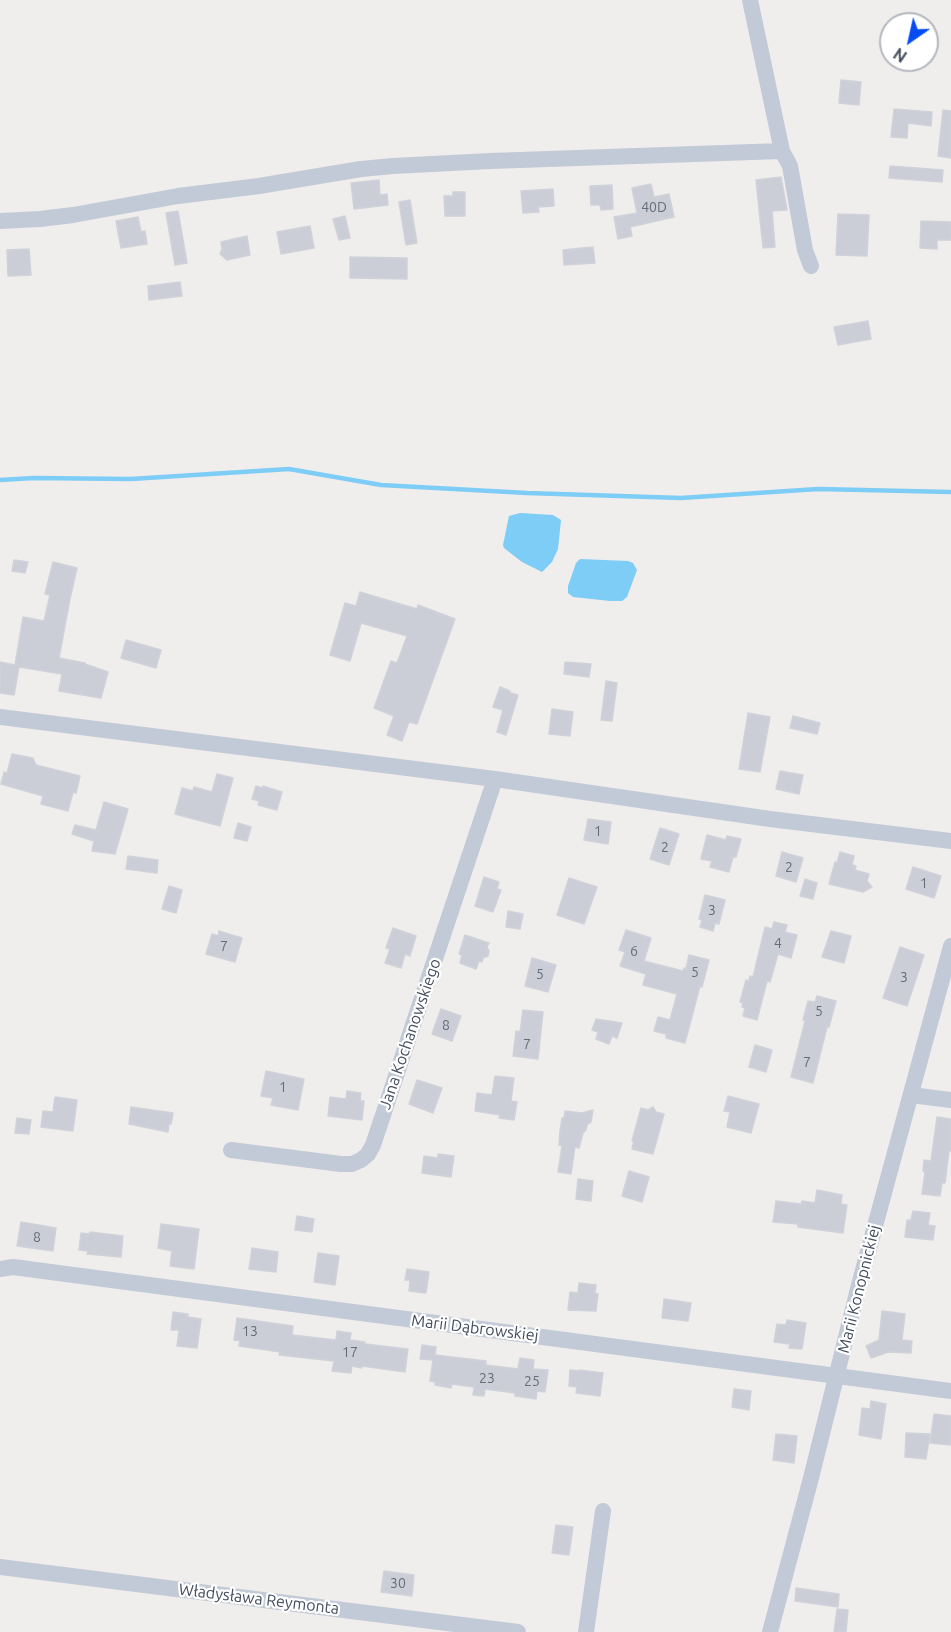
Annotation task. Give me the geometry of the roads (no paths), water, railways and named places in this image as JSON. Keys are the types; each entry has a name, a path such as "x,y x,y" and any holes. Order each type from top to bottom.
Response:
{"street":[{"path":"750,0 783,151 790,166 805,250 811,266"},
{"path":"0,221 73,215 178,196 393,166 523,159 783,151"},
{"path":"0,717 495,779 770,819 951,841"},
{"name":"Jana Kochanowskiego","path":"231,1150 340,1164 352,1164 368,1154 373,1145 495,779"},
{"name":"Marii Konopnickiej","path":"770,1632 859,1285 951,946"},
{"path":"911,1095 951,1100"},
{"name":"Marii Dąbrowskiej","path":"0,1269 25,1269 951,1391"},
{"path":"586,1632 603,1511"},
{"name":"Władysława Reymonta","path":"0,1567 518,1632"}],"water":[{"path":"520,513 553,515 561,520 558,549 552,562 542,572 522,562 504,548 509,516"},
{"path":"580,559 633,563 637,570 627,597 622,601 610,601 573,597 568,593 568,586 576,563"}],"waterway":[{"path":"0,480 131,479 289,469 381,485 527,493 681,498 818,489 951,492"}]}
